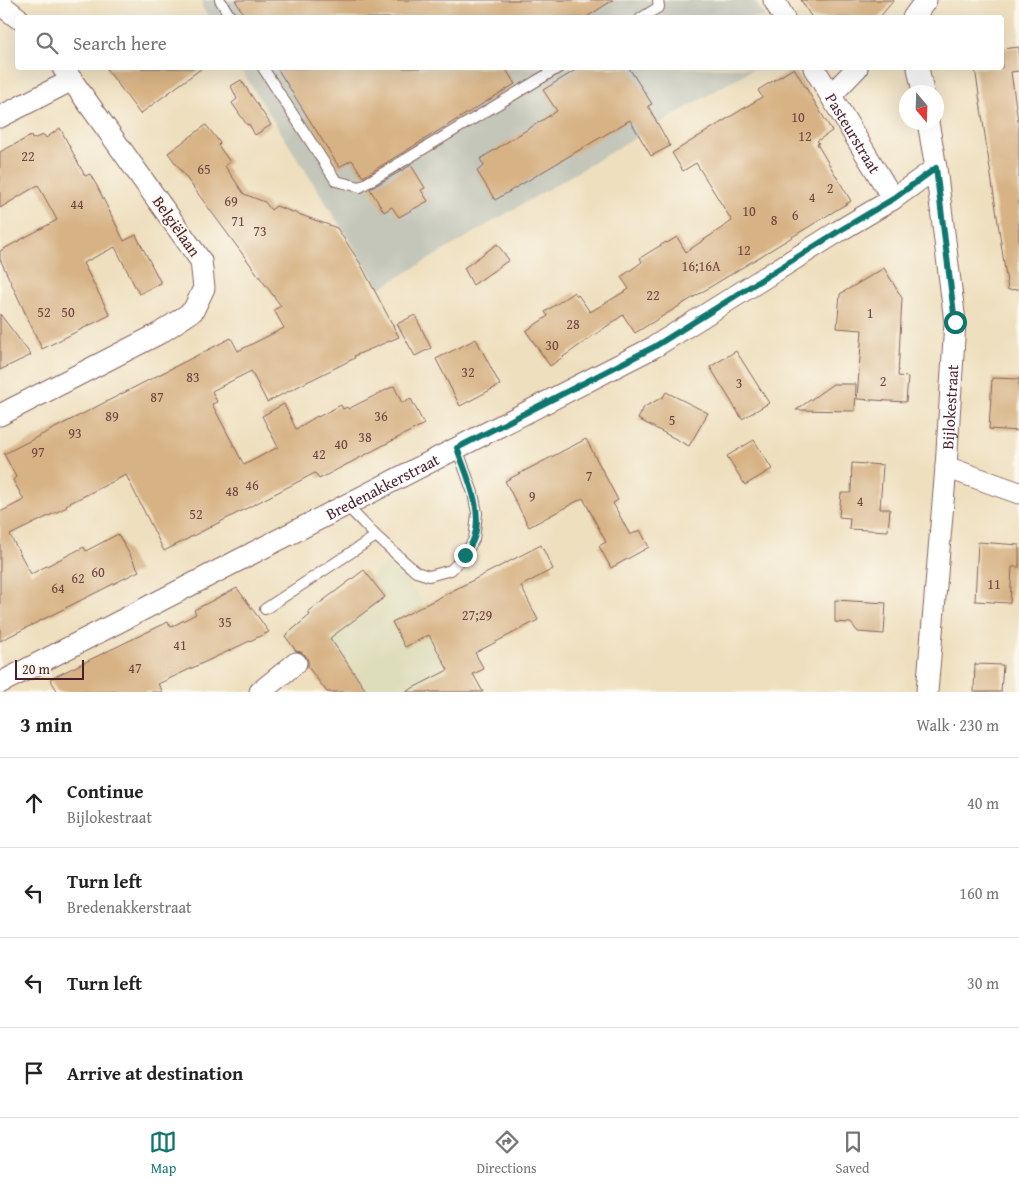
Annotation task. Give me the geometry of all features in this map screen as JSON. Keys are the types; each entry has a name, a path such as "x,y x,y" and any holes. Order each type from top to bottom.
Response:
{"street":[{"path":"774,0 782,15"},
{"path":"915,15 926,0"},
{"path":"0,4 15,16"},
{"name":"Pasteurstraat","path":"815,70 893,199"},
{"path":"831,95 855,70"},
{"path":"918,70 922,85"},
{"path":"0,117 68,74"},
{"name":"Belgiëlaan","path":"0,415 160,333 193,310 204,288 201,261 68,74"},
{"name":"Bijlokestraat","path":"927,692 946,467 955,322 936,168 929,130"},
{"name":"Bredenakkerstraat","path":"0,684 654,347 893,199 936,168"},
{"path":"946,467 1019,493"},
{"path":"260,692 296,664"}],"lane":[{"path":"220,0 229,15"},
{"path":"646,15 659,7 658,0"},
{"path":"264,70 336,181 360,186 555,70"},
{"path":"346,505 376,536 416,572 429,576 451,570 465,555 474,539 477,513 473,493 457,448"},
{"path":"265,609 376,536"}],"shaded area":[{"path":"203,0 754,0 764,15 207,15 202,7"},
{"path":"241,70 751,70 380,288"},
{"path":"390,561 419,596 424,606 509,562 538,620 446,667 459,692 327,692 281,632 364,570 370,577"}],"building":[{"path":"235,0 613,0 590,15 244,15"},
{"path":"801,0 894,0 882,15 810,15"},
{"path":"1019,47 1019,71 1011,72 1019,128 1019,289 1008,290 975,70 1004,70 1004,49"},
{"path":"107,70 199,70 140,114"},
{"path":"278,70 506,70 515,84 363,177 352,160 339,167"},
{"path":"576,70 630,70 652,104 648,106 670,146 651,156 630,120 495,200 477,171 484,166 480,159 557,111 543,90"},
{"path":"791,70 795,70 832,131 817,141 819,143 817,144 851,201 635,333 623,315 550,366 526,331 548,316 545,312 574,292 590,312 629,289 621,277 642,262 640,258 677,237 686,252 732,221 696,163 683,171 672,153 762,97 758,90"},
{"path":"241,80 271,125 255,135 249,124 247,125 232,103 237,99 231,86"},
{"path":"206,125 220,143 218,145 230,162 225,166 244,194 265,202 271,210 276,206 337,228 360,263 399,337 354,356 355,358 267,402 251,371 212,391 217,402 212,404 244,465 278,447 262,416 284,404 296,429 317,416 341,405 343,409 347,407 348,409 394,386 402,403 411,399 424,424 319,479 315,473 164,551 126,475 66,505 67,507 10,535 31,574 84,547 86,551 118,534 139,571 0,641 0,512 24,500 13,480 16,477 4,454 231,338 238,351 284,328 274,310 281,306 168,153"},
{"path":"60,128 85,176 90,174 97,186 124,241 136,235 161,283 139,294 115,247 83,263 110,315 42,349 0,259 0,251 57,220 38,185 0,208 0,152 31,136 32,139 44,135 46,138"},
{"path":"411,165 425,188 421,190 428,201 399,217 392,207 384,212 370,189"},
{"path":"497,244 509,260 473,285 464,268"},
{"path":"884,268 902,298 898,376 908,377 906,402 857,399 862,330 837,328 840,294"},
{"path":"0,314 31,355 0,370"},
{"path":"415,315 431,348 415,356 397,324"},
{"path":"476,339 500,385 460,406 436,359"},
{"path":"736,351 769,403 742,419 710,367"},
{"path":"992,378 1019,379 1019,431 989,429"},
{"path":"833,384 856,384 855,411 796,410"},
{"path":"666,392 708,413 689,446 638,419 644,407 663,397"},
{"path":"586,439 618,500 613,503 630,535 640,530 649,547 611,568 599,546 606,542 583,498 529,527 505,481"},
{"path":"754,440 772,469 745,485 727,456"},
{"path":"852,463 883,465 880,509 890,509 888,531 849,529 850,518 839,517 841,493 851,493"},
{"path":"978,542 1019,545 1019,567 1012,567 1010,603 975,601"},
{"path":"541,545 553,569 521,586 538,620 475,653 484,669 473,674 483,692 405,692 448,670 429,635 405,647 392,622"},
{"path":"364,570 385,597 330,638 367,692 327,692 308,667 306,656 296,651 285,636 310,615 308,612"},
{"path":"237,588 269,632 158,684 163,692 58,692 50,679 168,622 171,627 196,614 194,610"},
{"path":"835,600 886,603 884,634 858,632 851,623 835,622"},
{"path":"975,664 1003,665 1001,692 974,692"}],"route":[{"path":"465,555 476,532 477,513 473,493 457,448 654,347 893,199 936,168 955,322"}]}
